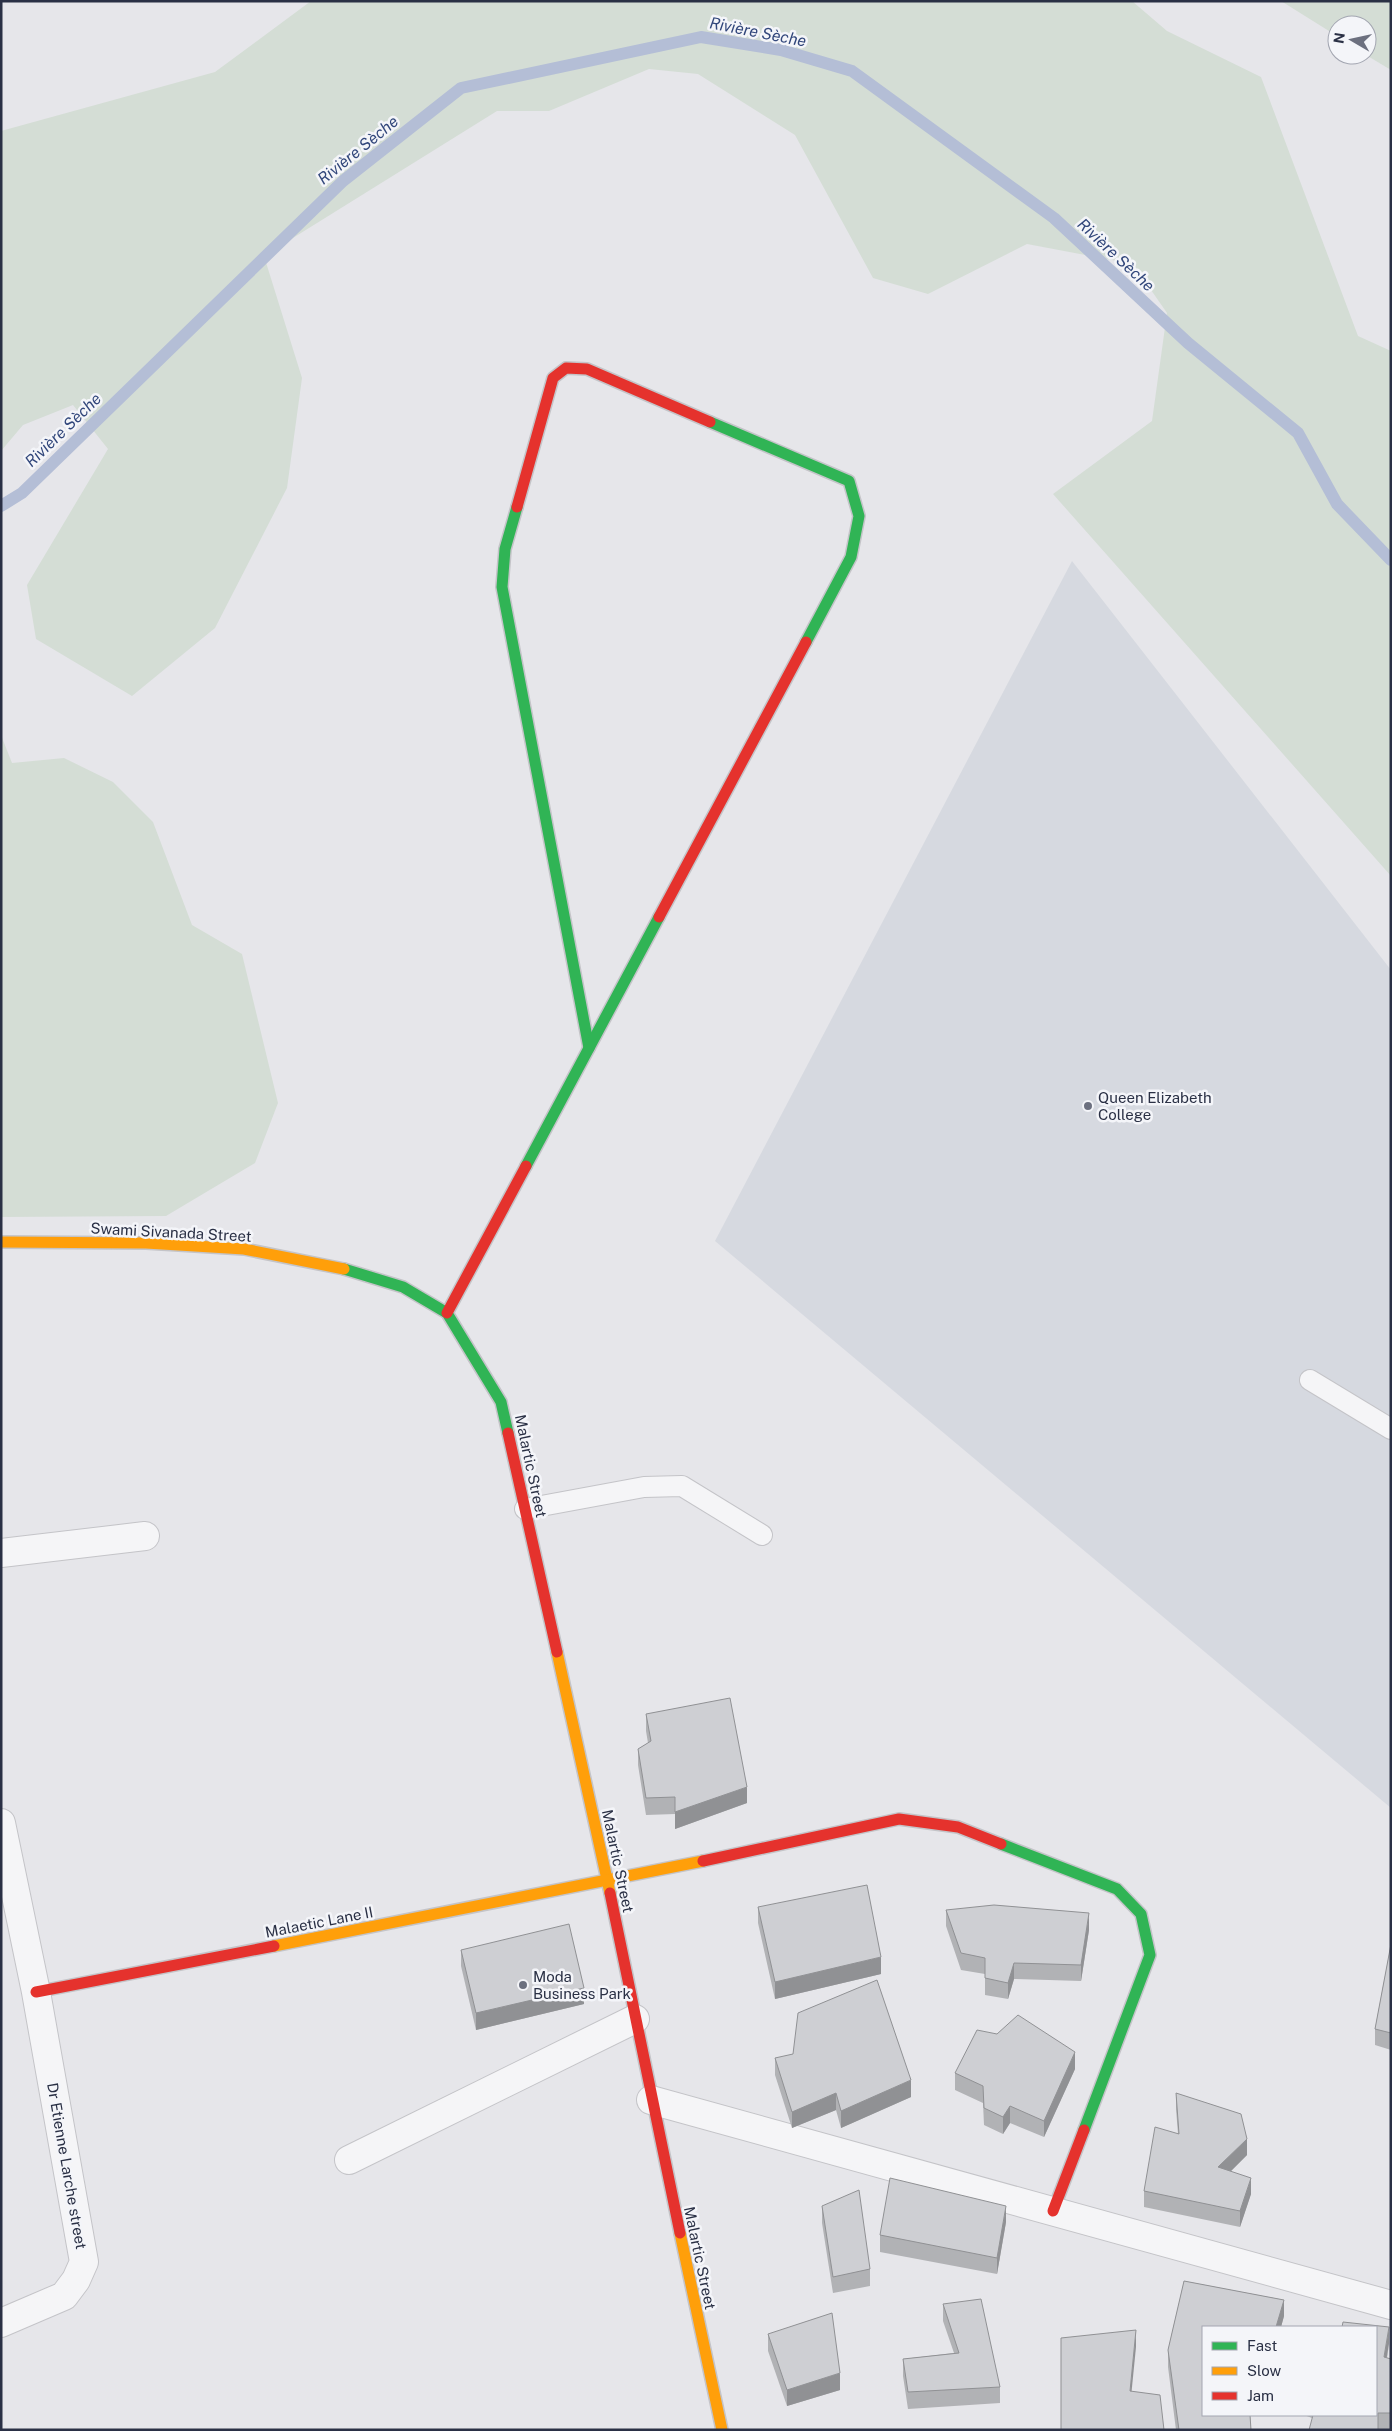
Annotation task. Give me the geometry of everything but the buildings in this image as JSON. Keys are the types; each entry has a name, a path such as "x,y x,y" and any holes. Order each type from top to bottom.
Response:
{"street":[{"path":"447,1313 589,1048 851,557 859,516 849,481 587,369 566,368 553,378 505,549 502,587 589,1048"},
{"name":"Swami Sivanada Street","path":"1,1242 146,1243 244,1249 334,1266 403,1287 447,1313"},
{"name":"Malartic Street","path":"447,1313 501,1402 608,1881 651,2100 722,2430"},
{"path":"1,1553 144,1536"},
{"name":"Malaetic Lane II","path":"36,1992 608,1881 899,1819 958,1827 1117,1889 1141,1914 1150,1955 1053,2211"},
{"name":"Dr Etienne Larche street","path":"1,1823 36,1992 84,2262 76,2280 64,2296 1,2324"},
{"path":"349,2160 635,2019"},
{"path":"651,2100 1391,2305"}],"lane":[{"path":"1310,1380 1391,1430"},
{"path":"525,1509 644,1487 682,1486 762,1535"}],"shaded area":[{"path":"311,1 1132,1 1167,31 1261,77 1358,336 1391,351 1391,876 1053,494 1152,421 1167,313 1133,264 1027,244 928,294 873,278 795,135 698,74 649,69 549,111 497,111 264,256 302,378 287,488 215,628 132,696 36,639 27,585 108,449 73,405 23,425 1,451 1,131 215,72"},
{"path":"1281,1 1391,1 1391,70 1377,62 1377,15 1327,15 1327,30"},
{"name":"Queen Elizabeth College","path":"1072,561 1391,970 1391,1808 715,1241"},
{"path":"1,735 12,763 64,758 113,782 153,822 192,925 242,954 278,1103 255,1163 166,1216 1,1217"}],"waterway":[{"name":"Rivière Sèche","path":"1,506 22,493 343,181 461,88 701,37 781,50 852,71 1054,218 1188,343 1298,433 1337,504 1391,560"}],"traffic: fast":[{"path":"710,422 849,481 859,516 851,557 806,642"},
{"path":"517,507 505,549 502,587 589,1048"},
{"path":"526,1166 659,917"},
{"path":"344,1269 403,1287 447,1313 501,1402 508,1433"},
{"path":"1001,1844 1117,1889 1141,1914 1150,1955 1084,2130"}],"traffic: slow":[{"path":"1,1242 146,1243 244,1249 344,1269"},
{"path":"557,1652 610,1893"},
{"path":"274,1946 703,1861"},
{"path":"680,2233 722,2430"}],"traffic: jam":[{"path":"517,507 553,378 566,368 587,369 710,422"},
{"path":"659,917 806,642"},
{"path":"447,1313 526,1166"},
{"path":"508,1433 557,1652"},
{"path":"703,1861 899,1819 958,1827 1001,1844"},
{"path":"610,1893 680,2233"},
{"path":"36,1992 274,1946"},
{"path":"1053,2211 1084,2130"}],"place":[{"name":"Queen Elizabeth College","path":"1088,1106"},
{"name":"Moda Business Park","path":"523,1985"}]}
